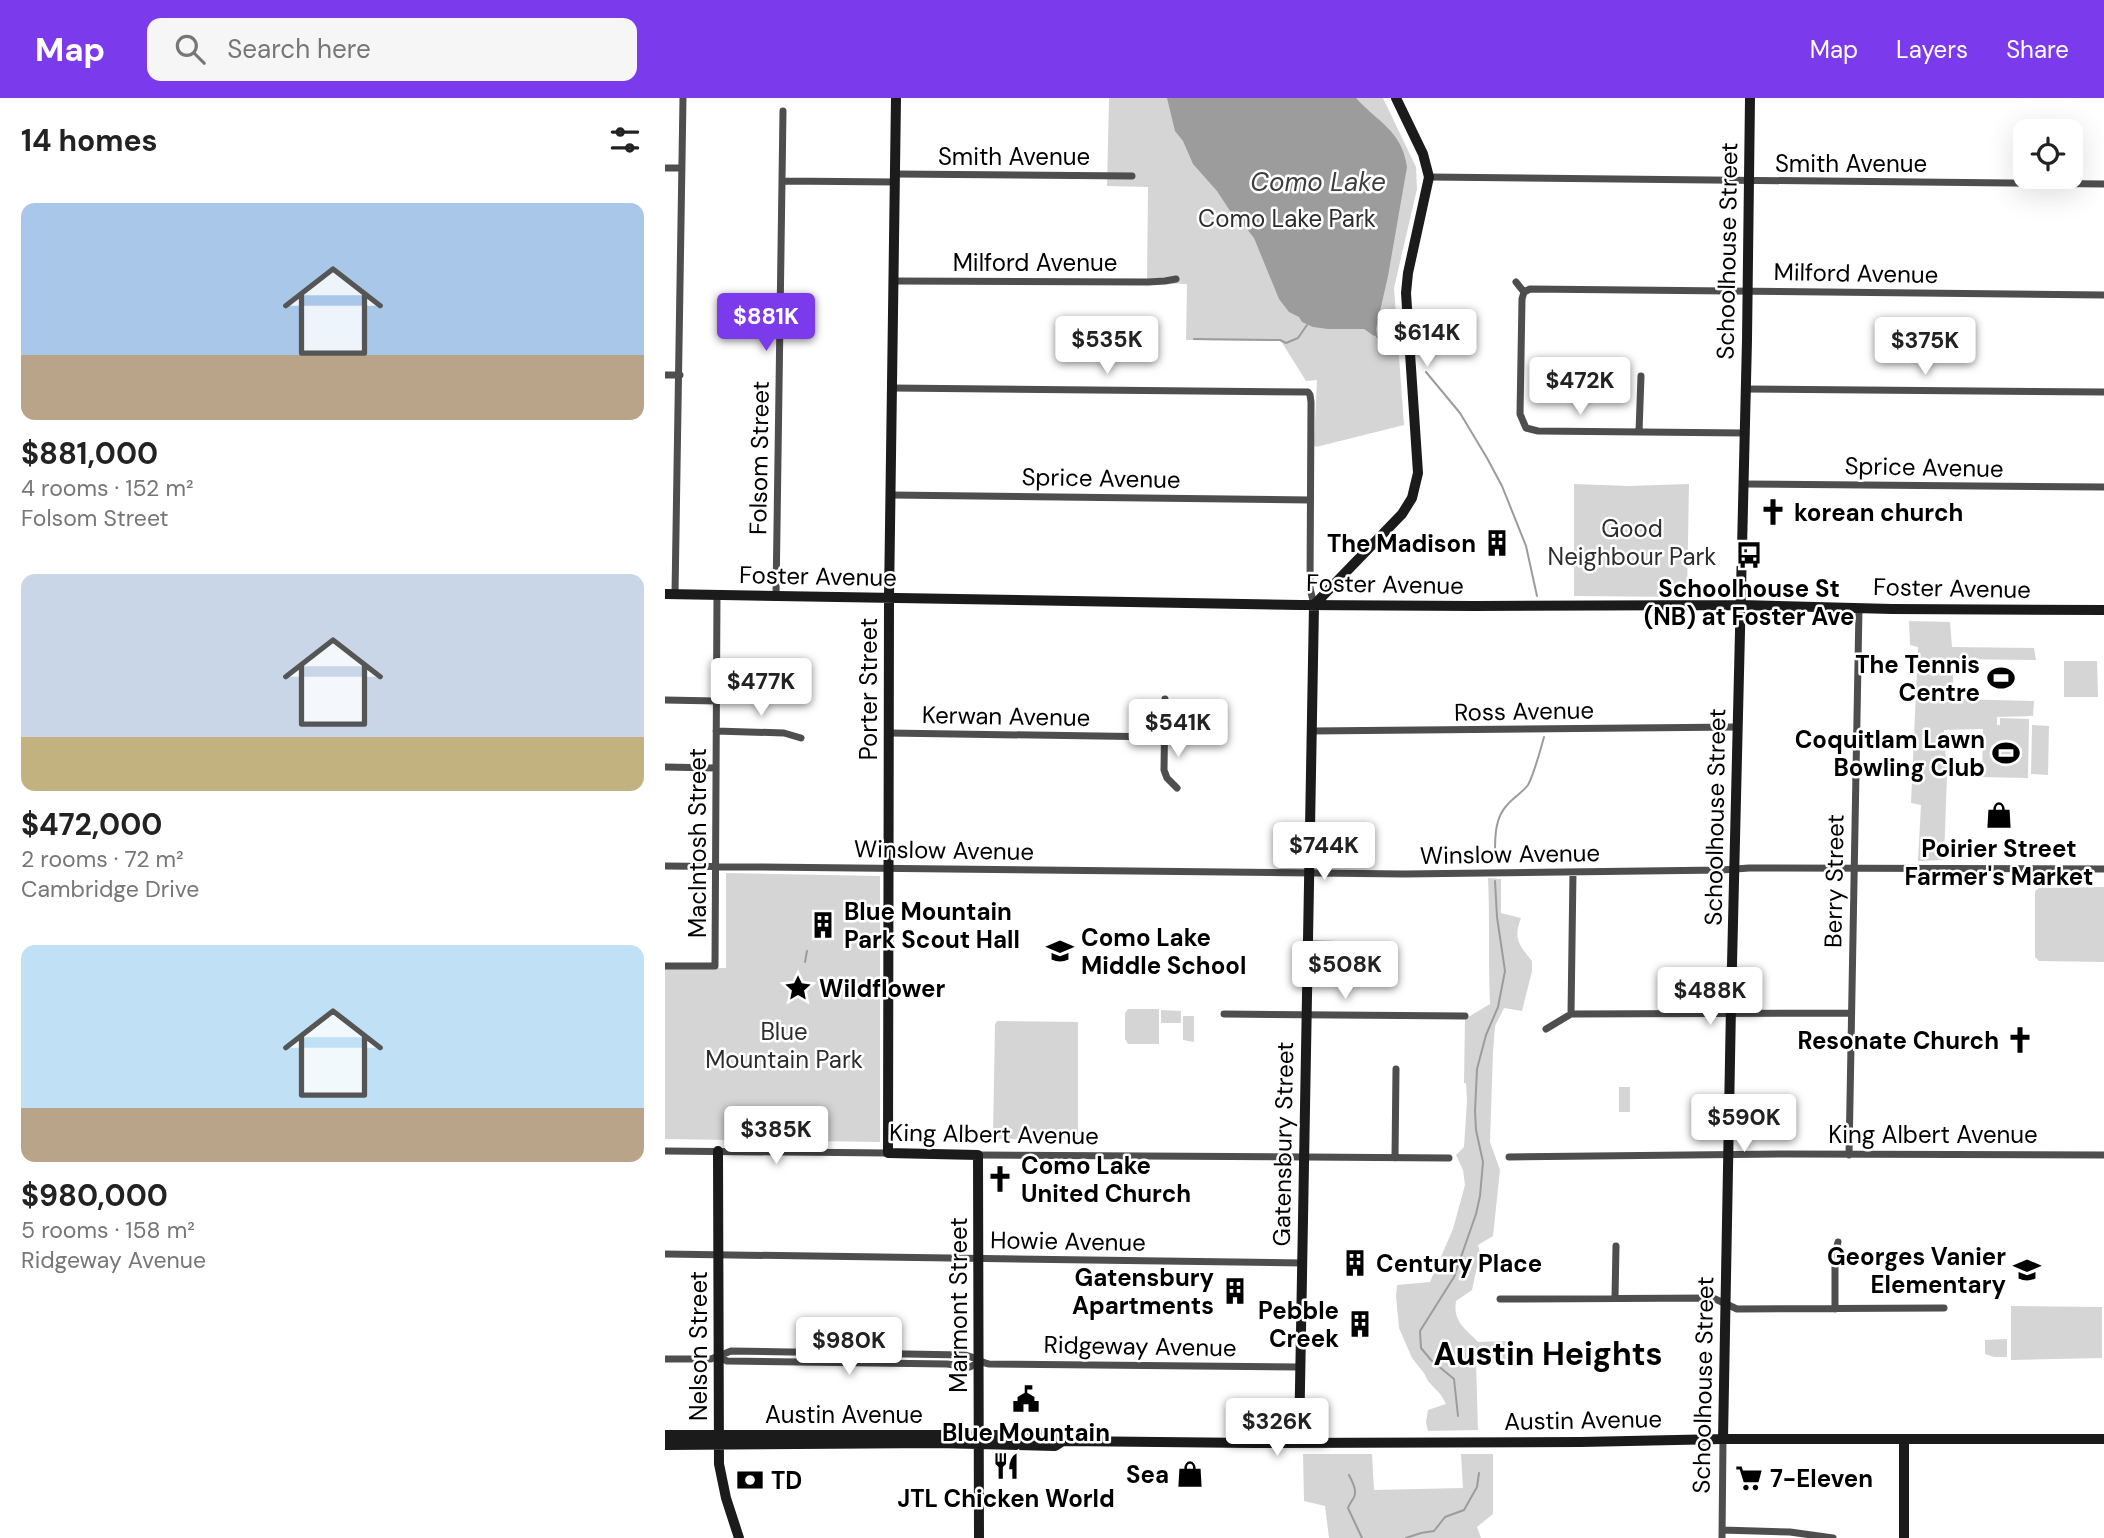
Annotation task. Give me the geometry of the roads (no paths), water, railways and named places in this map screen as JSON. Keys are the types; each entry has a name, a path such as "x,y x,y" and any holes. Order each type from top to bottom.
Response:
{"street":[{"path":"670,594 680,375 683,98"},
{"name":"Porter Street","path":"888,1153 889,598 897,98"},
{"path":"1314,605 1402,514 1417,484 1418,464 1406,287 1429,177 1423,154 1396,98"},
{"name":"Schoolhouse Street","path":"1723,1534 1725,1303 1750,98"},
{"name":"Folsom Street","path":"776,596 783,111"},
{"path":"665,168 682,168"},
{"name":"Smith Avenue","path":"783,181 1132,176"},
{"name":"Smith Avenue","path":"1429,177 2104,184"},
{"name":"Milford Avenue","path":"894,281 1148,282 1176,279"},
{"path":"1516,282 1524,292 1520,414 1526,428 1538,431 1745,433"},
{"name":"Milford Avenue","path":"1524,292 1530,289 2104,295"},
{"path":"665,375 680,375"},
{"path":"1639,432 1640,376"},
{"path":"892,388 1305,391 1310,395 1310,588 1314,605"},
{"path":"1746,389 2104,392"},
{"name":"Sprice Avenue","path":"1744,484 2104,488"},
{"name":"Sprice Avenue","path":"891,495 1310,500"},
{"name":"Foster Avenue","path":"670,594 1314,605 1741,605 2104,610"},
{"name":"MacIntosh Street","path":"665,966 715,966 717,595"},
{"name":"Gatensbury Street","path":"1299,1443 1314,605"},
{"name":"Berry Street","path":"1849,1155 1859,608"},
{"path":"1165,699 1164,770 1167,778 1177,788"},
{"path":"665,700 716,701"},
{"name":"Ross Avenue","path":"1311,731 1738,727"},
{"path":"716,730 784,733 801,738"},
{"name":"Kerwan Avenue","path":"889,733 1164,737"},
{"path":"665,766 716,768"},
{"name":"Winslow Avenue","path":"665,866 1405,874 1854,868 2104,869"},
{"path":"1571,1014 1573,872"},
{"path":"1308,944 1364,945"},
{"path":"1546,1028 1571,1014 1850,1013"},
{"path":"1224,1014 1465,1016"},
{"path":"1395,1158 1396,1069"},
{"name":"King Albert Avenue","path":"665,1151 1449,1158"},
{"name":"Nelson Street","path":"718,1151 720,1475 739,1538"},
{"name":"Marmont Street","path":"978,1155 979,1538"},
{"name":"King Albert Avenue","path":"1509,1157 2104,1155"},
{"path":"1835,1309 1835,1255 1838,1242"},
{"path":"1615,1298 1616,1246"},
{"name":"Howie Avenue","path":"665,1254 1302,1263"},
{"path":"1500,1299 1713,1298 1737,1309 1944,1308"},
{"name":"Ridgeway Avenue","path":"665,1359 708,1359 731,1352 964,1355 979,1362 1301,1367"},
{"name":"Austin Avenue","path":"665,1435 719,1440 980,1440 1055,1435 1063,1441 1299,1443 2104,1439"},
{"name":"Austin Avenue","path":"665,1445 719,1440"},
{"path":"1904,1440 1904,1538"},
{"path":"1723,1534 1790,1532 1833,1538"}],"water":[{"name":"Como Lake","path":"1167,98 1356,98 1394,135 1400,144 1407,167 1377,334 1374,336 1364,329 1313,327 1289,312 1279,299 1254,238 1193,164 1183,141 1175,131"}],"waterway":[{"path":"1194,339 1280,340 1286,343 1298,338 1307,325"},
{"path":"1376,335 1380,341 1395,350"},
{"path":"1426,372 1460,413 1502,486 1526,546 1537,596"},
{"path":"1495,857 1496,829 1500,816 1508,804 1528,785 1544,737"},
{"path":"1458,1416 1454,1379 1421,1348 1420,1331 1454,1277 1480,1196 1483,1162 1476,1130 1477,1069 1486,1035 1498,1007 1505,971 1495,881"},
{"path":"805,962 807,951"},
{"path":"1406,1538 1434,1531 1445,1517 1464,1510 1477,1487 1479,1473"},
{"path":"1349,1475 1355,1493 1348,1508 1362,1538"}],"place":[{"name":"korean church","path":"1773,512"},
{"name":"The Madison","path":"1497,543"},
{"name":"Schoolhouse St (NB) at Foster Ave","path":"1749,555"},
{"name":"The Tennis Centre","path":"2001,678"},
{"name":"Coquitlam Lawn Bowling Club","path":"2006,753"},
{"name":"Poirier Street Farmer's Market","path":"1999,815"},
{"name":"Blue Mountain Park Scout Hall","path":"823,925"},
{"name":"Como Lake Middle School","path":"1060,951"},
{"name":"Wildflower","path":"798,988"},
{"name":"Resonate Church","path":"2020,1040"},
{"name":"Como Lake United Church","path":"1000,1179"},
{"name":"Century Place","path":"1355,1263"},
{"name":"Georges Vanier Elementary","path":"2027,1270"},
{"name":"Gatensbury Apartments","path":"1235,1291"},
{"name":"Pebble Creek","path":"1360,1324"},
{"name":"Blue Mountain","path":"1026,1399"},
{"name":"JTL Chicken World","path":"1006,1466"},
{"name":"Sea","path":"1190,1474"},
{"name":"7-Eleven","path":"1749,1478"},
{"name":"TD","path":"750,1480"}],"district":[{"name":"Austin Heights","path":"1548,1354"}],"park label":[{"name":"Como Lake Park","path":"1287,218"},
{"name":"Good Neighbour Park","path":"1632,542"},
{"name":"Blue Mountain Park","path":"784,1045"}]}
